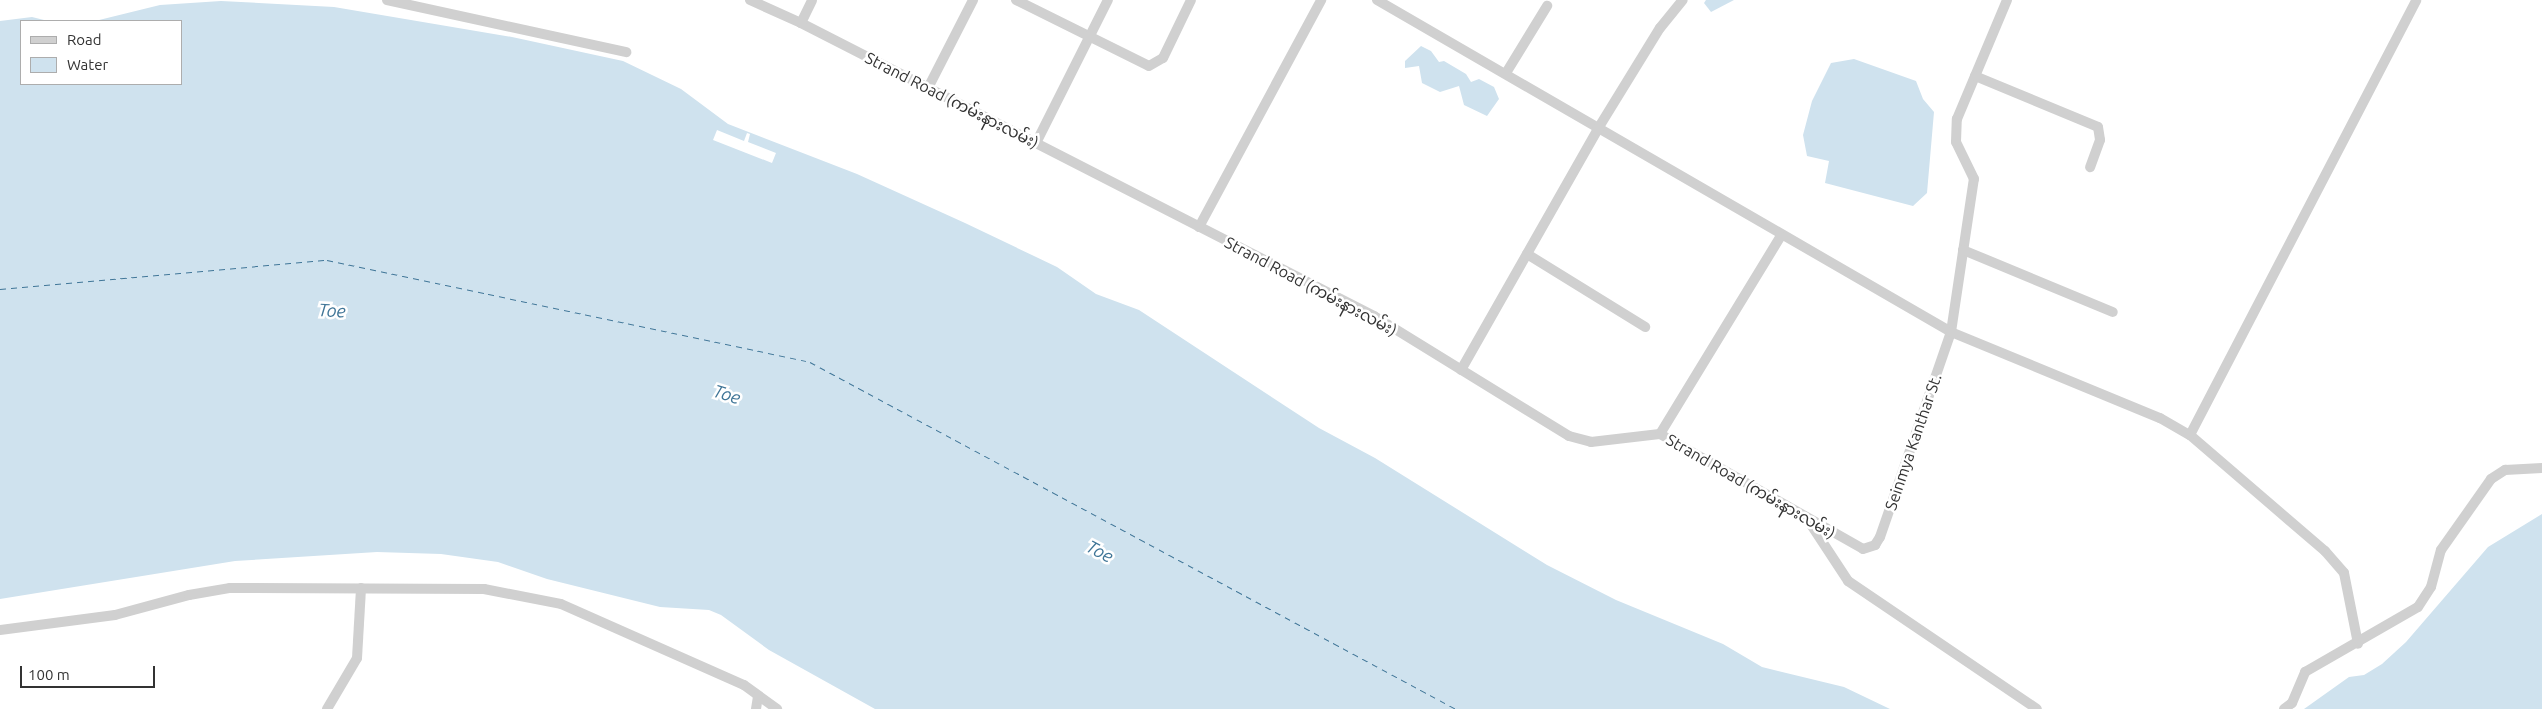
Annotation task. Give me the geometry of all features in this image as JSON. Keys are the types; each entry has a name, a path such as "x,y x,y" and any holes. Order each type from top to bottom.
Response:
{"street":[{"path":"387,0 626,52"},
{"name":"Strand Road (ကမ်းနားလမ်း)","path":"750,0 801,23 1374,316 1569,436 1591,442 1660,434 1854,545 1870,548"},
{"path":"801,23 812,0"},
{"path":"928,88 973,0"},
{"path":"1016,0 1149,66 1157,63 1191,0"},
{"path":"1036,143 1108,0"},
{"path":"1200,227 1321,0"},
{"path":"1377,0 1599,127 1782,236 1951,332 2160,418 2190,435 2325,551 2344,573 2358,644"},
{"path":"1461,370 1599,127 1660,28 1683,0"},
{"name":"Seinmya Kanthar St.","path":"1870,548 1880,537 1951,332 1974,179 1956,142 1957,119 2007,0"},
{"path":"2190,435 2416,0"},
{"path":"1506,73 1547,6"},
{"path":"1975,76 2098,127 2101,134 2090,167"},
{"path":"1660,434 1782,236"},
{"path":"1963,250 2113,312"},
{"path":"1527,254 1645,327"},
{"path":"2284,709 2294,698 2305,672 2406,616 2425,599 2441,550 2491,479 2505,470 2542,468"},
{"path":"1805,516 1848,581 2037,709"},
{"path":"0,630 115,615 189,595 230,588 484,589 561,604 744,685 777,709"},
{"path":"328,709 357,658 361,588"},
{"path":"756,709 758,696"}],"water":[{"path":"1706,0 1734,0 1711,12 1704,3"},
{"name":"Toe","path":"221,1 334,7 512,37 623,61 681,89 728,124 857,174 1057,267 1096,294 1139,310 1319,428 1375,458 1547,565 1616,600 1723,644 1762,667 1844,687 1890,709 875,709 769,650 721,615 709,610 660,607 547,579 498,562 441,554 377,552 235,561 0,599 0,21 32,17 44,20 20,20 20,85 182,85 182,20 99,20 160,5"},
{"path":"1421,46 1431,51 1439,62 1444,61 1466,74 1471,82 1479,79 1494,87 1499,99 1487,116 1464,105 1459,86 1440,92 1422,83 1419,66 1405,68 1405,61"},
{"path":"1854,59 1916,81 1923,99 1934,112 1927,193 1913,206 1825,183 1829,161 1807,156 1803,135 1812,101 1831,63"},
{"path":"2542,514 2542,709 2304,709 2349,677 2364,675 2382,664 2406,642 2488,547"}],"pier":[{"path":"717,130 744,141 747,133 750,134 748,142 776,153 772,163 713,140"}],"ferry route":[{"path":"0,289 327,260 810,362 1456,709"}]}
